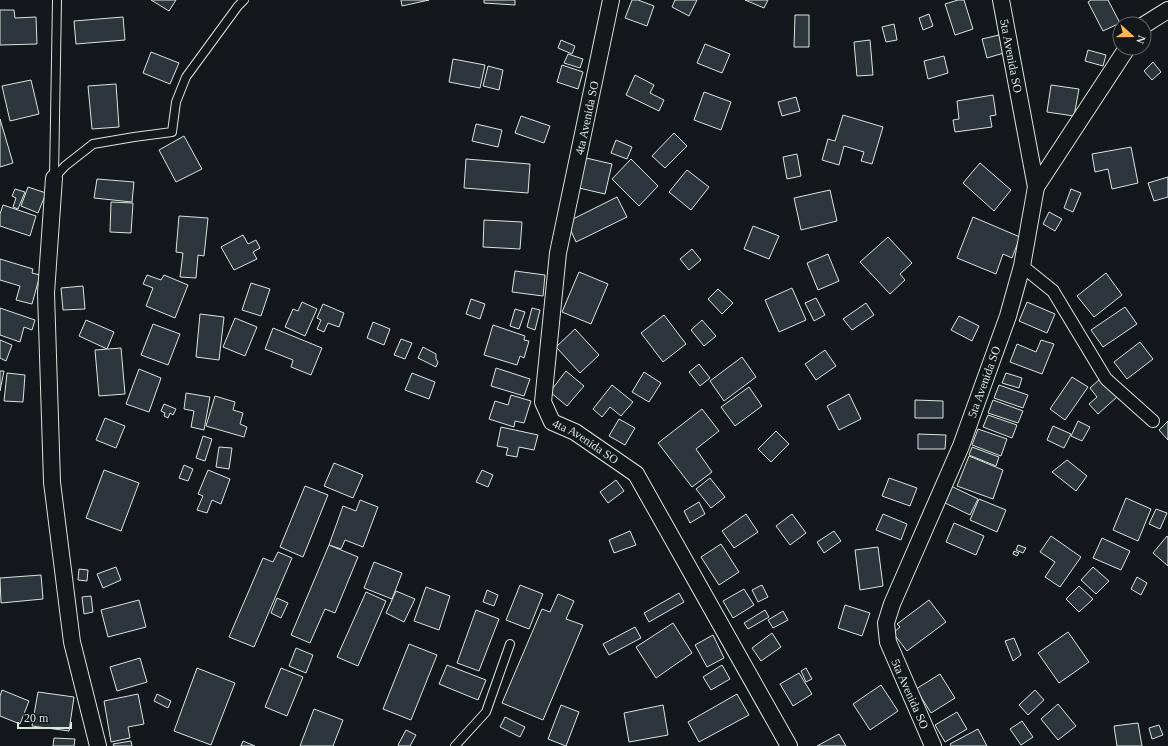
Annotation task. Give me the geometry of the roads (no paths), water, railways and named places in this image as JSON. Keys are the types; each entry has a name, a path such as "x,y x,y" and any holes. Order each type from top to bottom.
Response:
{"street":[{"name":"4ta Avenida SO","path":"612,0 558,253 543,402 552,422 575,432 636,474 790,746"},
{"name":"5ta Avenida SO","path":"933,746 888,642 886,623 892,604 961,446 1008,316 1022,266 1036,188 1001,0"},
{"path":"1152,21 1168,10"},
{"path":"1036,188 1122,56"},
{"path":"54,178 46,293 52,482 72,642 98,746"},
{"path":"1022,266 1053,291 1106,379 1153,421"}],"lane":[{"path":"54,178 57,0"},
{"path":"54,178 65,166 93,144 172,132 176,102 186,77 244,0"},
{"path":"455,746 486,712 510,644"}]}
